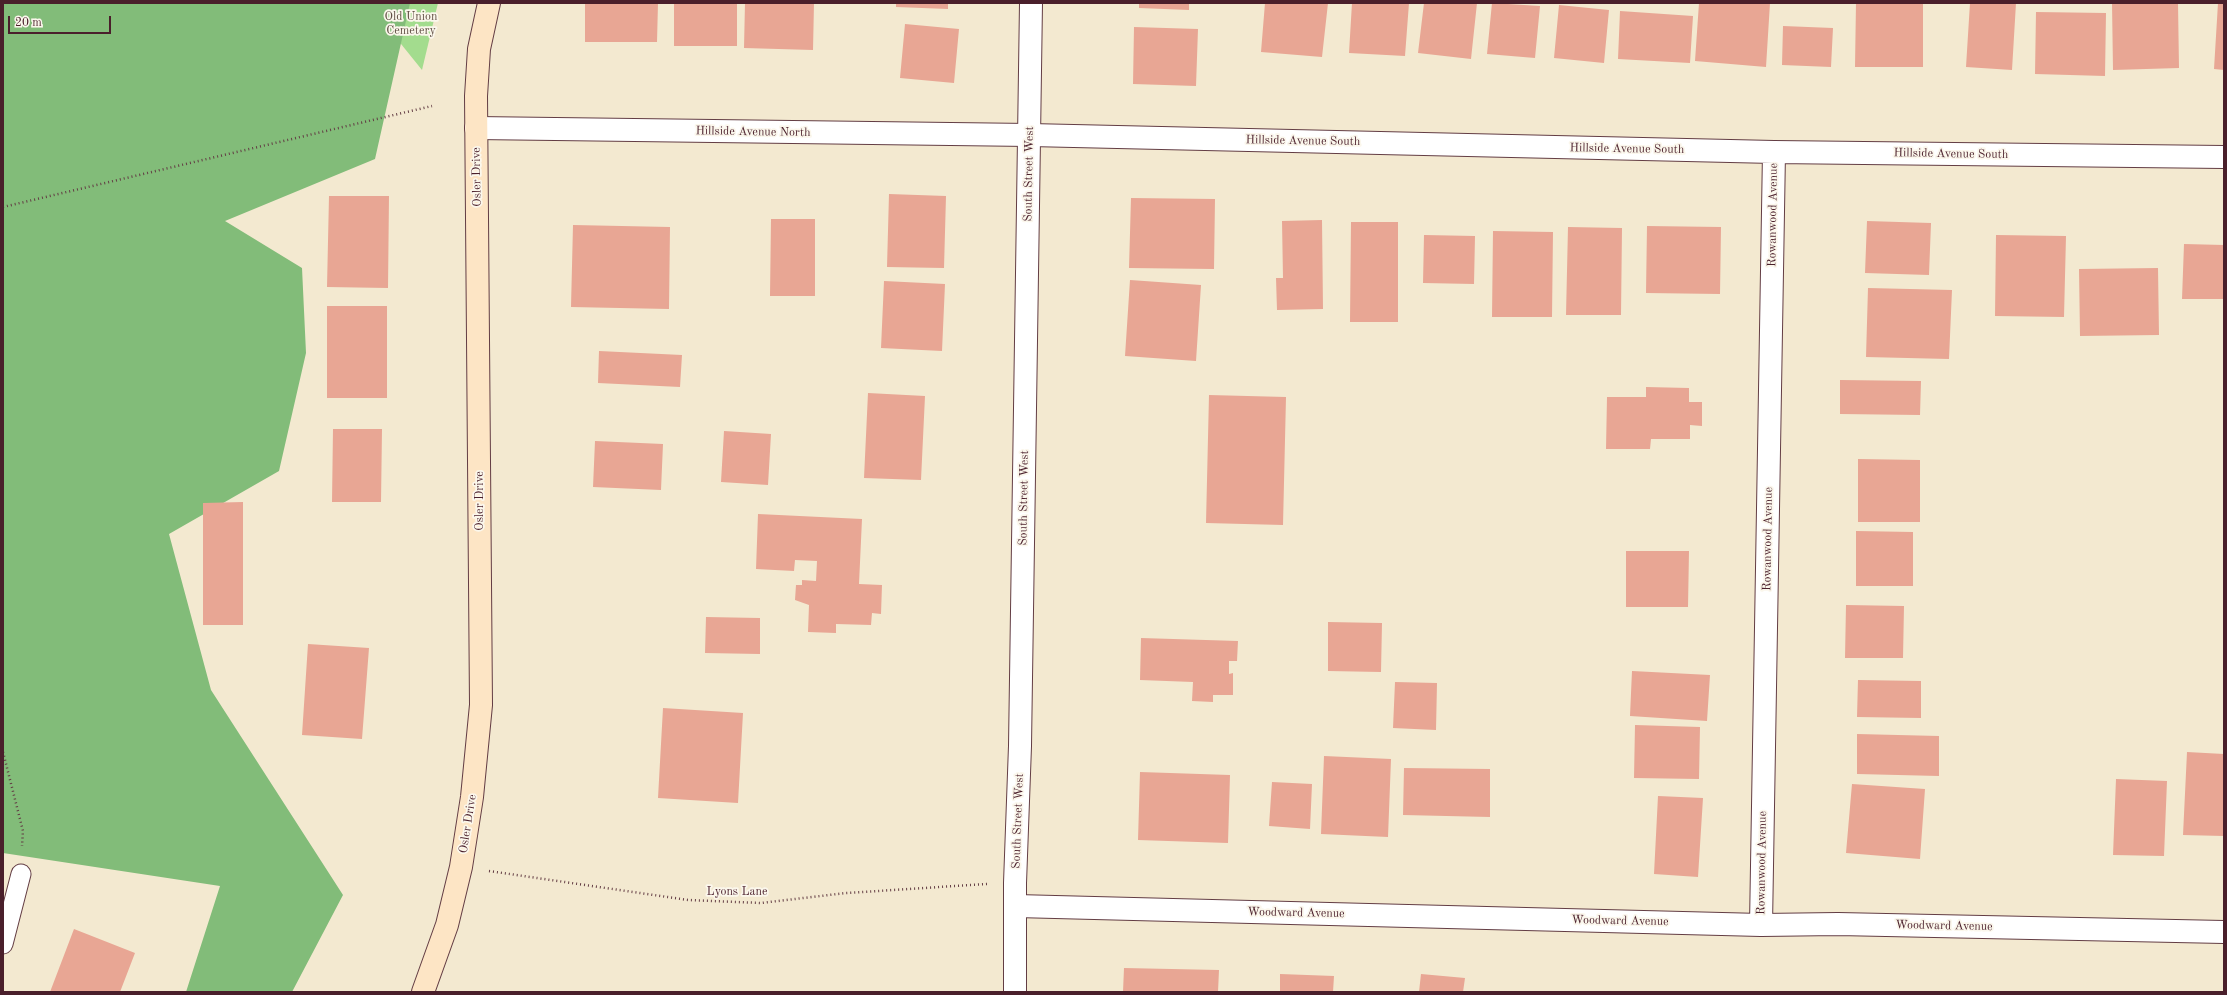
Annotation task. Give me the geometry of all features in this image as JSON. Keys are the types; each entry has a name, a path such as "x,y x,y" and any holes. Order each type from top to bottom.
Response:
{"main road":[{"name":"Osler Drive","path":"423,992 447,926 461,867 472,797 481,705 476,128 479,49 489,3"}],"street":[{"name":"South Street West","path":"1015,992 1015,883 1020,746 1031,3"},
{"name":"Hillside Avenue North","path":"476,128 1030,135"},
{"name":"Hillside Avenue South","path":"1030,135 1774,152 2224,157"},
{"name":"Rowanwood Avenue","path":"1761,925 1774,152"},
{"name":"Woodward Avenue","path":"1016,906 1761,925 1838,924 2224,932"}],"lane":[{"path":"3,944 21,874"}],"path":[{"path":"3,207 432,106"},
{"path":"3,752 23,831 21,874"},
{"name":"Lyons Lane","path":"461,867 688,900 761,903 846,893 1015,883"}],"green space":[{"path":"3,3 410,3 375,159 225,221 302,268 306,353 279,471 169,534 211,690 343,895 292,992 186,992 220,886 3,853"},
{"name":"Old Union Cemetery","path":"368,3 438,3 422,70"}],"building":[{"path":"585,3 658,3 657,42 585,42"},
{"path":"674,3 737,3 737,46 674,46"},
{"path":"745,3 814,3 813,50 744,48"},
{"path":"896,3 948,3 948,9 896,7"},
{"path":"1139,3 1189,3 1189,10 1139,8"},
{"path":"1265,3 1328,3 1322,57 1261,52"},
{"path":"1352,3 1409,3 1405,56 1349,53"},
{"path":"1424,3 1477,3 1471,59 1418,53"},
{"path":"1492,3 1540,6 1535,58 1487,54"},
{"path":"1699,3 1770,3 1766,67 1695,61"},
{"path":"1856,3 1923,3 1923,67 1855,67"},
{"path":"1970,3 2016,3 2012,70 1966,67"},
{"path":"2112,3 2178,3 2179,68 2113,70"},
{"path":"2218,3 2224,3 2224,70 2214,69"},
{"path":"1559,5 1609,10 1604,63 1554,58"},
{"path":"1620,11 1693,16 1690,63 1618,59"},
{"path":"2036,12 2106,13 2105,76 2035,74"},
{"path":"905,24 959,29 954,83 900,78"},
{"path":"1783,26 1833,28 1831,67 1782,65"},
{"path":"1134,27 1198,29 1196,86 1133,84"},
{"path":"889,194 946,196 944,268 887,267"},
{"path":"329,196 389,196 388,288 327,287"},
{"path":"1131,198 1215,199 1214,269 1129,268"},
{"path":"771,219 815,219 815,296 770,296"},
{"path":"1322,220 1323,309 1277,310 1276,278 1283,278 1282,221"},
{"path":"1867,221 1931,223 1929,275 1865,273"},
{"path":"1351,222 1398,222 1398,322 1350,322"},
{"path":"573,225 670,227 669,309 571,307"},
{"path":"1647,226 1721,227 1720,294 1646,293"},
{"path":"1568,227 1622,228 1621,315 1566,315"},
{"path":"1493,231 1553,232 1552,317 1492,317"},
{"path":"1424,235 1475,236 1474,284 1423,283"},
{"path":"1996,235 2066,236 2064,317 1995,316"},
{"path":"2184,244 2224,245 2223,299 2182,299"},
{"path":"2158,268 2159,335 2080,336 2079,269"},
{"path":"1130,280 1201,285 1196,361 1125,356"},
{"path":"884,281 945,284 942,351 881,348"},
{"path":"1868,288 1952,290 1949,359 1866,357"},
{"path":"327,306 387,306 387,398 327,398"},
{"path":"599,351 682,355 680,387 598,383"},
{"path":"1840,380 1921,381 1920,415 1840,414"},
{"path":"1646,387 1689,388 1689,402 1702,402 1702,426 1690,425 1690,439 1651,439 1650,449 1606,449 1607,397 1646,397"},
{"path":"868,393 925,396 921,480 864,478"},
{"path":"1209,395 1286,397 1283,525 1206,523"},
{"path":"333,429 382,429 381,502 332,502"},
{"path":"724,431 771,434 768,485 721,482"},
{"path":"595,441 663,444 661,490 593,487"},
{"path":"1858,459 1920,460 1920,522 1858,522"},
{"path":"243,502 243,625 203,625 203,503"},
{"path":"758,514 862,519 859,584 882,585 881,614 872,613 871,625 836,624 836,633 808,632 809,605 795,600 796,585 802,585 802,580 816,581 817,561 795,560 794,571 756,569"},
{"path":"1856,531 1913,532 1913,586 1856,586"},
{"path":"1626,551 1689,551 1688,607 1626,607"},
{"path":"1846,605 1904,606 1903,658 1845,658"},
{"path":"706,617 760,618 760,654 705,653"},
{"path":"1328,622 1382,623 1381,672 1328,671"},
{"path":"1141,638 1238,641 1237,661 1229,661 1229,674 1233,673 1233,695 1213,695 1213,702 1192,701 1193,682 1140,680"},
{"path":"308,644 369,648 362,739 302,735"},
{"path":"1632,671 1710,675 1707,721 1630,716"},
{"path":"1858,680 1921,681 1921,718 1857,717"},
{"path":"1395,682 1437,683 1436,730 1393,728"},
{"path":"663,708 743,713 738,803 658,798"},
{"path":"1635,725 1700,727 1699,779 1634,778"},
{"path":"1857,734 1939,736 1939,776 1857,774"},
{"path":"2187,752 2224,754 2224,836 2183,835"},
{"path":"1324,756 1391,759 1388,837 1321,834"},
{"path":"1404,768 1490,769 1490,817 1403,815"},
{"path":"1140,772 1230,775 1228,843 1138,840"},
{"path":"2116,779 2167,781 2164,856 2113,855"},
{"path":"1272,782 1312,784 1310,829 1269,826"},
{"path":"1852,784 1925,789 1920,859 1846,853"},
{"path":"1658,796 1703,798 1698,877 1654,874"},
{"path":"74,929 135,953 120,992 50,992"},
{"path":"1124,968 1219,970 1218,992 1123,992"},
{"path":"1280,974 1334,976 1333,992 1280,992"},
{"path":"1421,974 1465,978 1463,992 1419,992"}]}
